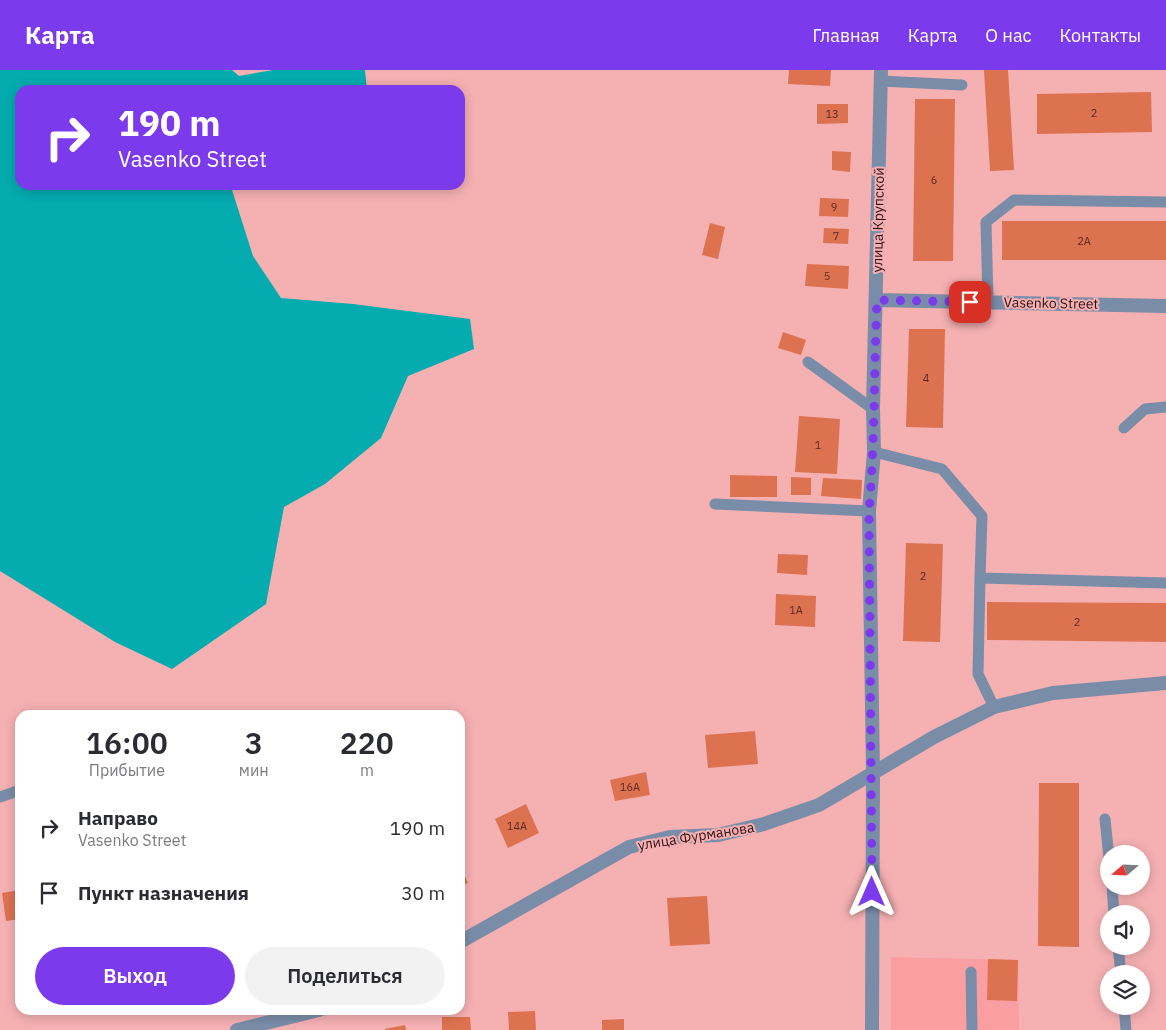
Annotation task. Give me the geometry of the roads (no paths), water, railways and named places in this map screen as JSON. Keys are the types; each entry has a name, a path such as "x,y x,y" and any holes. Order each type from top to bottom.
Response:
{"street":[{"name":"улица Крупской","path":"872,1030 873,773 869,512 874,452 873,409 881,76"},
{"name":"Vasenko Street","path":"877,300 1166,306"},
{"name":"улица Фурманова","path":"465,939 629,847 670,837 718,835 764,824 820,806 934,737 994,707 1053,693 1166,683"},
{"path":"237,1030 298,1015"}],"lane":[{"path":"881,76 962,85"},
{"path":"988,302 986,222 1014,200 1166,202"},
{"path":"808,362 873,409"},
{"path":"1124,428 1145,409 1166,407"},
{"path":"874,452 942,469 982,516 978,674 994,707"},
{"path":"715,504 869,512"},
{"path":"980,578 1166,584"},
{"path":"0,797 15,792"},
{"path":"1105,819 1108,845"},
{"path":"971,972 972,1030"},
{"path":"1125,1015 1126,1030"}],"water":[{"path":"0,70 232,70 239,76 273,70 365,70 366,85 15,85 15,190 232,190 253,256 281,298 353,304 470,319 474,349 408,376 381,438 325,484 284,507 266,604 172,669 115,642 0,571"}]}
